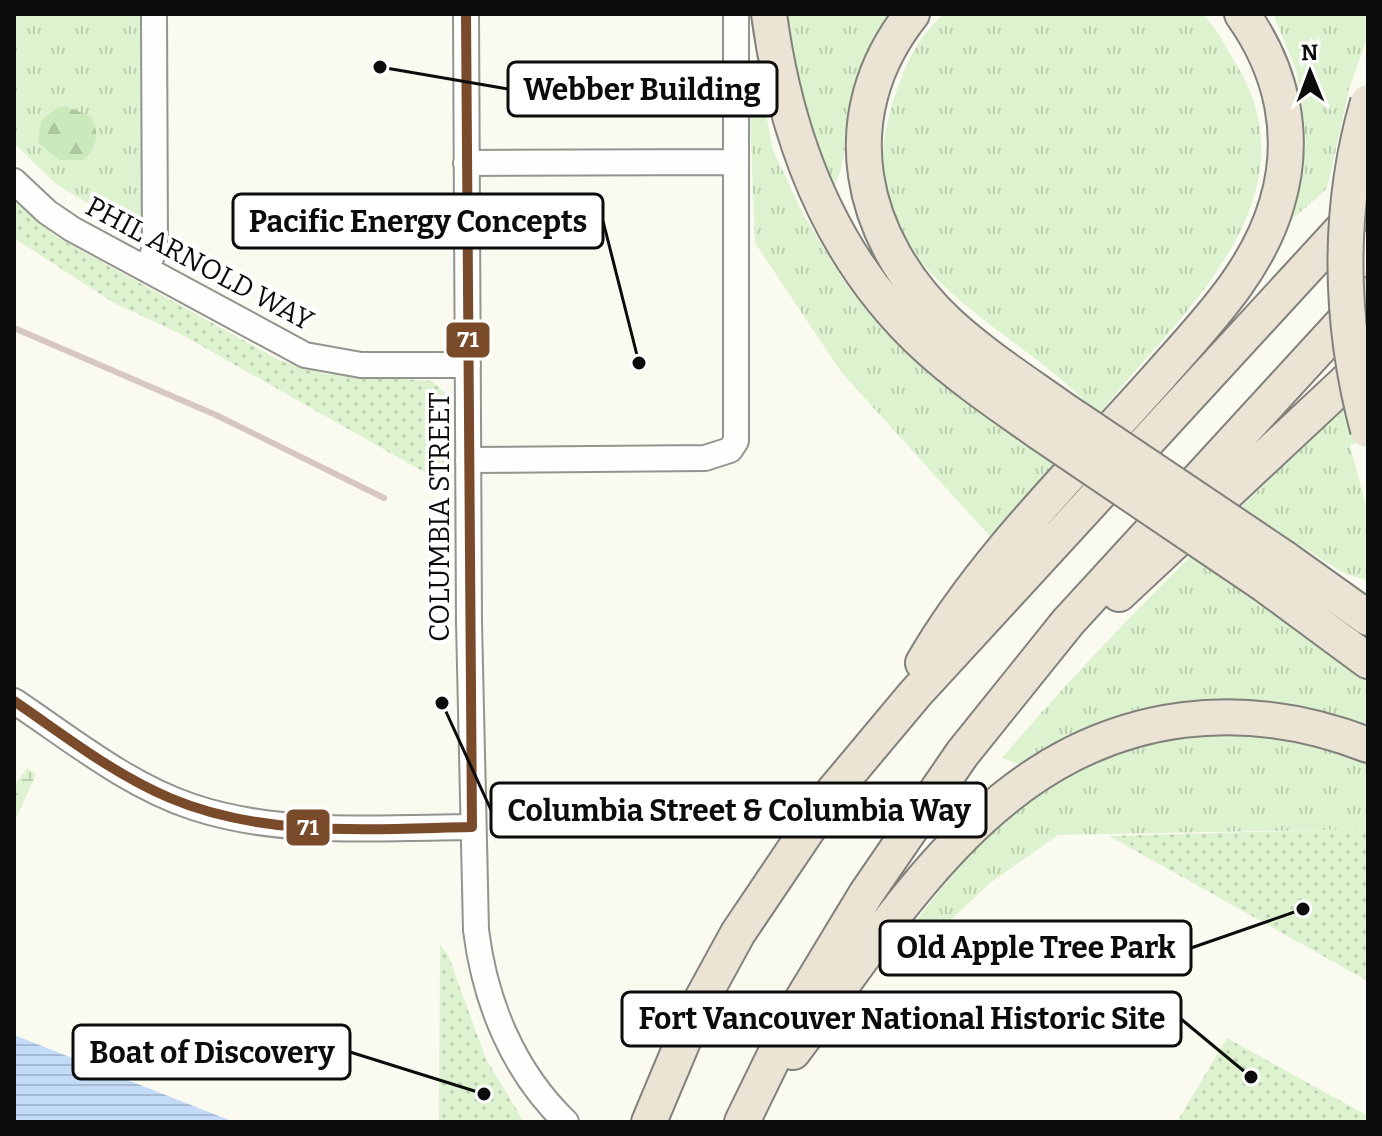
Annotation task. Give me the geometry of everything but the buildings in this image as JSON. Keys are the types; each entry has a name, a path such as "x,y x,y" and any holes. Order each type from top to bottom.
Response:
{"highway":[{"path":"769,14 791,130 806,172 845,247 870,284 926,346 1050,420 1275,572 1368,618"},
{"path":"912,14 886,55 867,109 864,169 872,209 897,261 934,308 986,354 1050,420"},
{"path":"886,727 954,614 1217,309 1243,275 1268,230 1283,181 1286,156 1283,108 1271,63 1242,14"},
{"path":"1368,102 1347,202 1345,265 1349,339 1368,430"},
{"path":"649,1122 697,1008 760,896 824,804 886,727 1368,201"},
{"path":"743,1119 800,1003 866,894 954,765 1068,622 1368,295"},
{"path":"1014,687 1157,561 1368,361"},
{"path":"1275,572 1368,661"},
{"path":"743,1119 949,850 995,804 1056,761 1122,732 1199,718 1285,721 1368,745"}],"street":[{"path":"146,269 155,249 154,14"},
{"name":"COLUMBIA STREET","path":"466,14 472,827 476,930 486,986 496,1015 527,1080 566,1122"},
{"path":"468,460 705,458 730,450 736,441 736,14"},
{"path":"466,163 736,162"},
{"name":"PHIL ARNOLD WAY","path":"14,181 47,212 305,355 361,365 468,365"},
{"path":"14,701 115,768 193,807 241,819 285,824 472,827"}],"green space":[{"path":"14,14 143,14 147,239 56,184 14,143"},
{"path":"781,14 891,14 871,44 857,77 843,158 831,193 821,172"},
{"path":"944,14 1202,14 1217,31 1236,64 1256,111 1261,156 1253,200 1235,242 1209,282 995,542 842,373 755,243 748,64 756,64 773,150 802,212 843,280 895,342 968,403 1041,456 1086,402 938,280 909,246 890,207 883,162 891,108 917,45"},
{"path":"1273,14 1368,14 1368,35 1349,89 1327,189 1290,221 1306,144 1297,72"},
{"path":"66,106 91,117 96,129 96,140 83,160 59,160 38,142 41,121 57,108"},
{"path":"14,201 57,237 279,360 324,374 433,381 448,396 452,407 452,488 179,333 114,303 14,238"},
{"path":"1368,386 1368,440 1350,445 1368,514 1368,581 1344,573 1272,528 1234,585 1368,683 1368,734 1212,702 1130,714 1071,734 1019,764 1002,758 1134,613"},
{"path":"1201,734 1286,740 1324,748 1368,763 1368,829 1058,835 990,883 921,948 903,939 982,841 1030,798 1055,781 1097,760 1141,746"},
{"path":"27,768 36,774 14,823 14,786"},
{"path":"1368,829 1368,981 1109,836"},
{"path":"440,944 448,955 486,1059 524,1122 439,1122"},
{"path":"1227,1038 1368,1116 1368,1122 1177,1122"}],"water":[{"path":"14,1035 234,1122 14,1122"}],"railway":[{"path":"14,328 216,415 384,498"}],"transit line":[{"name":"71","path":"14,701 129,778 206,811 243,820 319,828 472,827 466,14"}],"place":[{"name":"Webber Building","path":"380,67"},
{"name":"Pacific Energy Concepts","path":"639,363"},
{"name":"Columbia Street & Columbia Way","path":"442,703"},
{"name":"Old Apple Tree Park","path":"1303,909"},
{"name":"Fort Vancouver National Historic Site","path":"1251,1077"},
{"name":"Boat of Discovery","path":"484,1094"}]}
